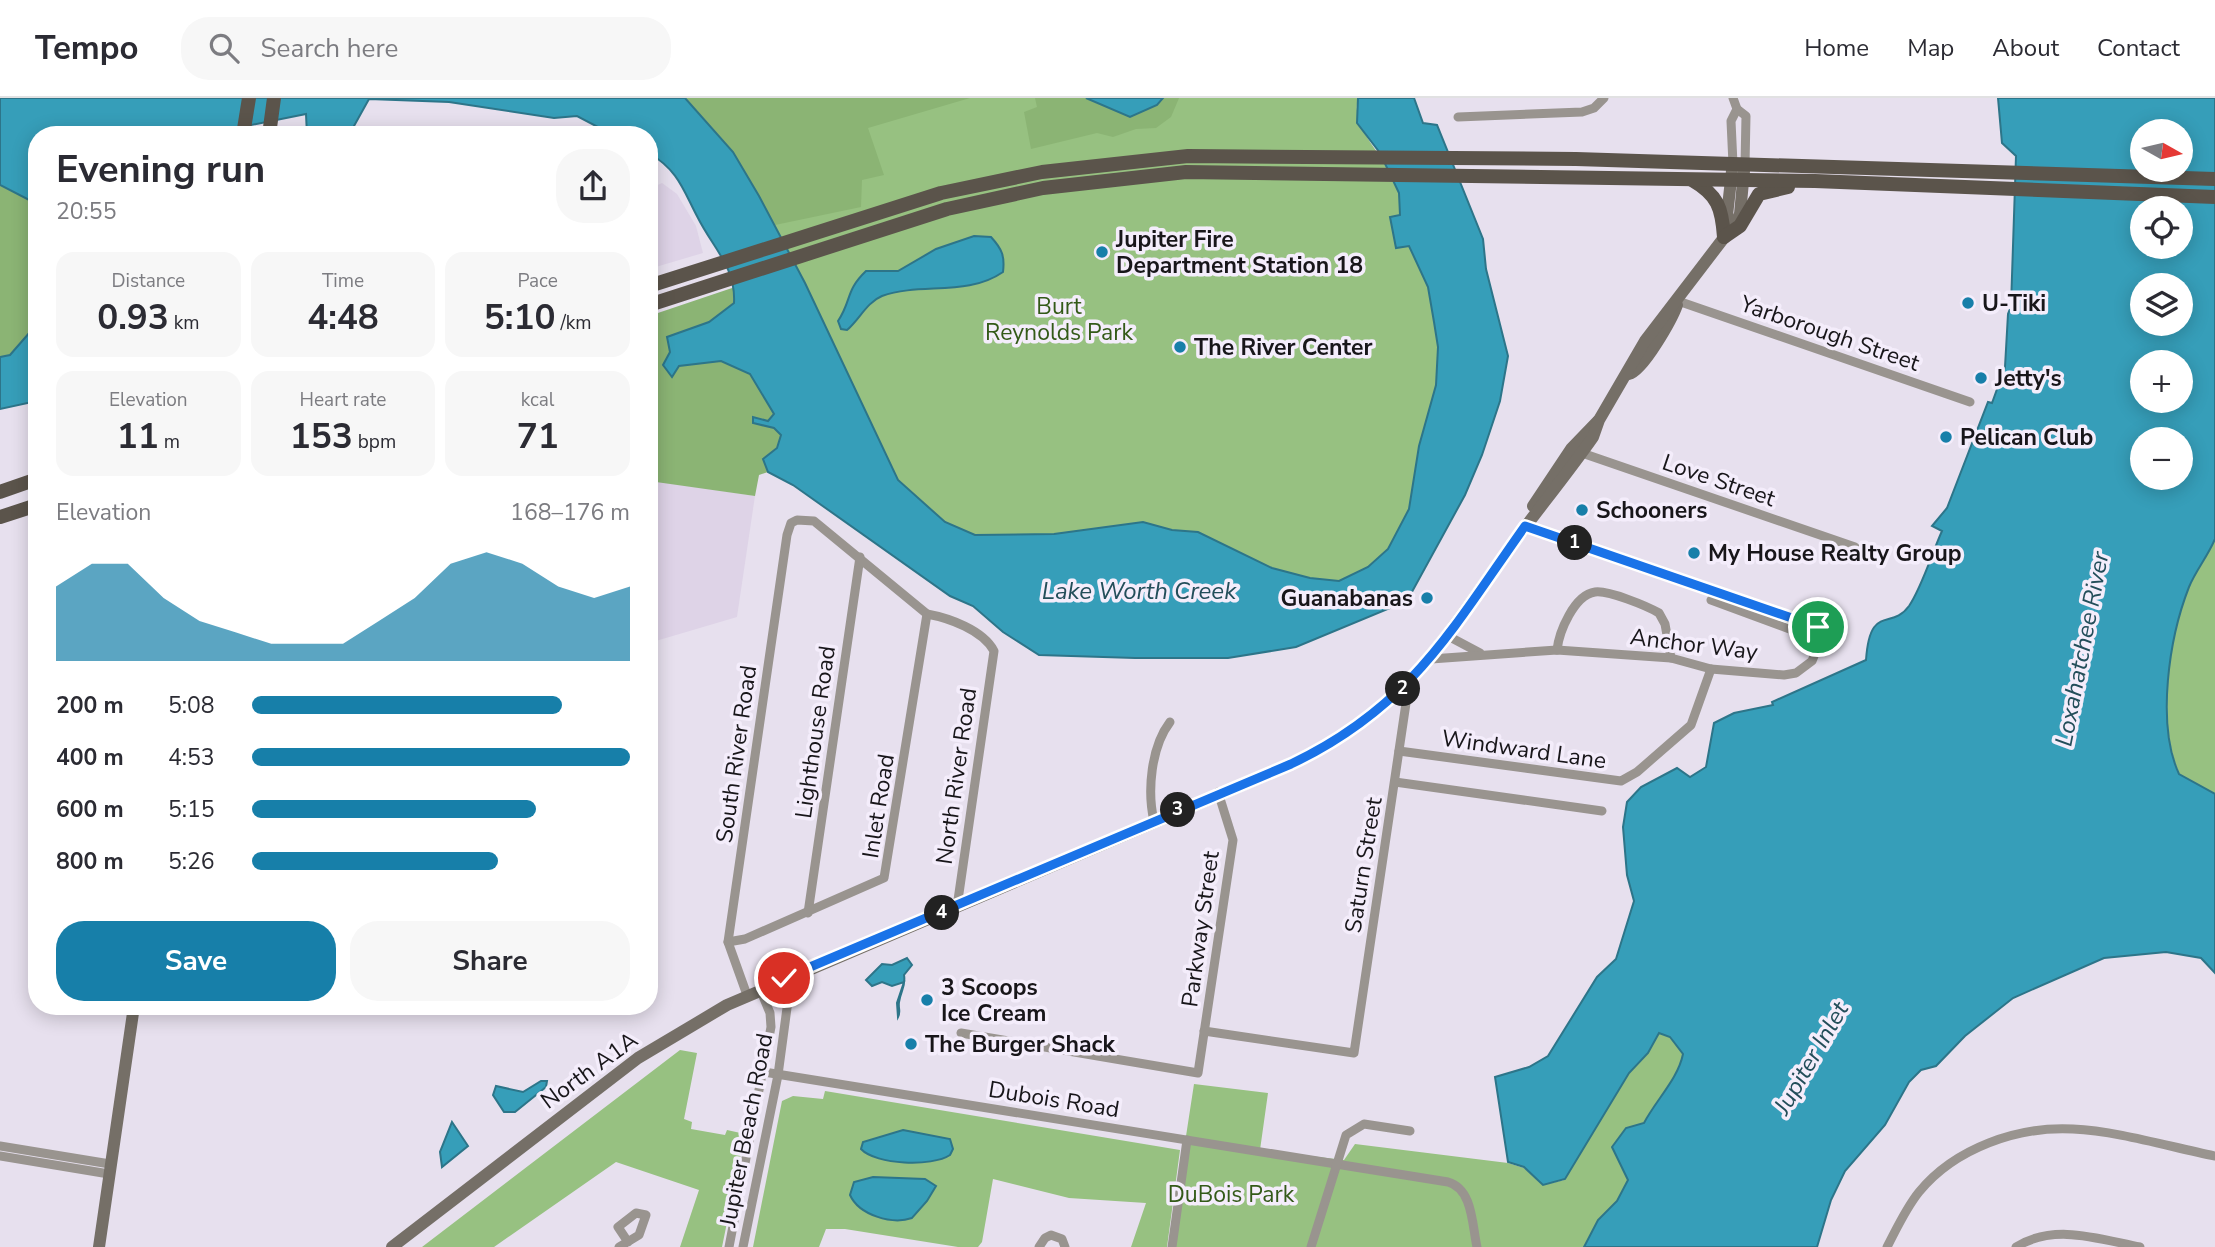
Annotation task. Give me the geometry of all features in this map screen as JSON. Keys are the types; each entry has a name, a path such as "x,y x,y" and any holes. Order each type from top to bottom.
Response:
{"main road":[{"path":"244,126 249,98"},
{"path":"270,126 274,98"},
{"path":"658,283 941,193 1089,165 1188,156 1462,158 2215,179"},
{"path":"658,302 947,209 1078,183 1186,172 1815,181 2215,197"},
{"path":"1690,180 1708,190 1719,201 1724,237 1740,226 1759,194 1815,181"},
{"path":"0,492 28,483"},
{"path":"0,517 28,509"}],"street":[{"path":"1458,117 1582,112 1594,108 1604,98"},
{"path":"1733,98 1737,109 1746,116 1739,165"},
{"path":"1737,109 1731,121 1739,165"},
{"name":"North A1A","path":"392,1247 638,1058 747,995 957,907 1218,792 1291,764 1333,743 1377,712 1431,659 1576,451 1593,437 1599,420 1629,374 1628,369 1646,341 1724,237 1739,165"},
{"name":"Yarborough Street","path":"1678,301 1970,402"},
{"name":"Love Street","path":"1576,451 1855,547"},
{"name":"South River Road","path":"747,995 728,942 787,535 791,523 797,520 814,521 860,557"},
{"path":"1525,526 1823,629"},
{"path":"860,557 927,614"},
{"name":"Lighthouse Road","path":"808,913 860,557"},
{"path":"1557,650 1560,633 1569,618 1586,595 1598,592 1658,613 1665,624 1671,658"},
{"name":"Anchor Way","path":"1431,659 1481,653 1557,650 1671,658 1711,669 1790,674 1807,666 1814,656 1810,644 1795,631 1711,600"},
{"name":"Inlet Road","path":"728,942 745,939 880,883 887,873 927,614"},
{"name":"North River Road","path":"927,614 947,617 982,637 994,651 957,907"},
{"name":"Anchor Way","path":"1448,636 1481,653"},
{"name":"Windward Lane","path":"1399,751 1621,781 1637,772 1691,724 1711,669"},
{"name":"Saturn Street","path":"1204,1031 1354,1053 1409,683"},
{"path":"1154,821 1149,803 1158,741 1170,722"},
{"path":"1395,782 1602,811"},
{"name":"Parkway Street","path":"961,1033 1198,1073 1233,840 1218,792"},
{"name":"Jupiter Beach Road","path":"743,1247 778,1074 788,1008 784,978"},
{"name":"Jupiter Beach Road","path":"729,1247 764,1072 770,1013 760,989"},
{"path":"99,1247 133,1015"},
{"name":"Dubois Road","path":"764,1072 1338,1164 1403,1172 1459,1186 1466,1196 1477,1247"},
{"path":"1311,1247 1346,1135 1364,1124 1410,1131"},
{"path":"1887,1247 1908,1208 1928,1182 1977,1148 2018,1133 2049,1129 2086,1130 2215,1156"},
{"path":"1172,1247 1187,1140"},
{"path":"0,1146 110,1169"},
{"path":"0,1156 110,1169"},
{"path":"2015,1247 2033,1238 2064,1233 2140,1247"},
{"path":"1040,1247 1045,1238 1051,1235 1062,1239 1065,1247"}],"shaded area":[{"path":"662,183 677,194 696,226 703,253 658,266 658,185"},
{"path":"658,481 755,496 737,617 658,640"}],"green space":[{"name":"Burt Reynolds Park","path":"685,98 1086,98 1090,101 1157,105 1163,98 1358,98 1357,110 1365,134 1395,181 1399,193 1400,215 1390,217 1396,247 1409,245 1428,287 1438,347 1436,385 1419,446 1409,509 1388,549 1368,567 1339,581 1310,578 1272,568 1198,532 1172,530 1143,522 1054,534 975,535 945,522 898,481 805,283 759,196"},
{"path":"685,98 970,98 868,128 884,175 862,180 861,207 775,225 759,196"},
{"path":"1035,98 1086,98 1110,108 1157,105 1163,98 1179,98 1171,117 1156,128 1136,129 1113,137 1097,133 1031,149 1024,112 1037,107"},
{"path":"0,185 28,199 28,335 10,356 0,357"},
{"path":"735,287 734,303 709,322 667,337 679,366 721,361 750,374 774,414 768,421 782,435 777,448 764,459 768,472 759,475 755,496 658,482 658,313"},
{"path":"2215,539 2215,794 2180,775 2168,731 2167,707 2171,656 2182,608 2192,581"},
{"name":"DuBois Park","path":"1659,1032 1671,1035 1684,1054 1677,1080 1657,1131 1631,1179 1585,1247 1169,1247 1194,1084 1268,1093 1260,1150 1344,1160 1355,1144 1508,1163 1524,1168 1543,1185 1564,1180 1637,1059"},
{"path":"680,1050 697,1053 684,1119 692,1122 691,1129 725,1135 727,1130 745,1134 722,1247 680,1247 699,1190 616,1162 494,1247 422,1247"},
{"path":"825,1091 1180,1150 1167,1247 1131,1247 1146,1203 1069,1198 993,1179 982,1242 978,1247 958,1247 845,1229 826,1229 819,1247 753,1247 782,1101 793,1096 823,1099"}],"water":[{"name":"Lake Worth Creek","path":"0,98 685,98 733,152 759,196 805,283 898,480 945,522 975,535 1054,534 1143,522 1172,530 1198,532 1272,568 1310,578 1339,581 1368,567 1388,549 1409,509 1419,446 1436,385 1438,347 1428,287 1409,246 1396,248 1390,217 1400,215 1399,193 1380,153 1357,123 1358,98 1414,98 1423,123 1437,125 1483,239 1486,269 1508,356 1500,401 1482,455 1465,495 1407,601 1296,647 1228,658 1039,655 1003,632 973,606 950,596 793,485 768,472 763,459 777,448 781,435 774,428 753,423 753,417 768,421 774,414 750,374 721,361 679,366 672,377 663,365 670,352 667,337 709,322 734,303 734,290 722,258 679,182 658,159 658,126 596,126 577,116 554,118 449,102 369,99 354,126 307,126 306,114 246,126 28,126 28,199 0,185"},
{"path":"1086,98 1163,98 1157,105 1130,117"},
{"path":"1998,98 2215,98 2215,539 2192,581 2182,608 2171,655 2167,706 2172,754 2179,774 2215,794 2215,973 2201,958 2166,952 2104,958 2013,998 1965,1036 1936,1066 1921,1070 1909,1082 1885,1125 1845,1171 1831,1200 1817,1247 1584,1247 1598,1220 1617,1201 1628,1180 1612,1147 1626,1128 1644,1123 1672,1081 1683,1054 1670,1037 1659,1033 1648,1053 1629,1073 1565,1179 1543,1185 1524,1167 1508,1162 1495,1077 1529,1067 1548,1056 1597,977 1616,959 1634,901 1627,875 1623,827 1627,802 1641,787 1677,768 1690,777 1706,767 1714,723 1734,713 1773,705 1772,702 1866,660 1868,642 1877,624 1902,613 1914,598 1942,531 1932,526 1947,508 1988,402 1992,403 2005,367 2008,314 2011,306 2016,156 2002,143"},
{"path":"974,236 991,237 995,241 1003,257 1003,272 989,280 959,287 912,290 882,296 872,302 847,330 841,329 838,321 855,284 866,271 898,271 936,249"},
{"path":"28,334 28,403 0,409 0,357 10,355"},
{"path":"907,958 912,965 904,975 904,982 892,986 882,982 872,986 866,980 882,964 892,965"},
{"path":"904,982 899,1002 898,1017 897,1003"},
{"path":"541,1081 547,1081 546,1087 515,1112 504,1112 493,1095 496,1086 523,1092"},
{"path":"452,1122 468,1146 442,1167 440,1152"},
{"path":"903,1130 950,1139 953,1149 950,1155 942,1159 918,1163 891,1161 861,1149 863,1142"},
{"path":"873,1177 925,1179 936,1186 912,1218 886,1219 868,1213 854,1202 850,1195 854,1182"}],"place":[{"name":"Jupiter Fire Department Station 18","path":"1102,252"},
{"name":"U-Tiki","path":"1968,303"},
{"name":"The River Center","path":"1180,347"},
{"name":"Jetty's","path":"1981,378"},
{"name":"Pelican Club","path":"1946,437"},
{"name":"Schooners","path":"1582,510"},
{"name":"My House Realty Group","path":"1694,553"},
{"name":"Guanabanas","path":"1427,598"},
{"name":"3 Scoops Ice Cream","path":"927,1000"},
{"name":"The Burger Shack","path":"911,1044"}],"route":[{"path":"784,978 957,907 1241,782 1291,764 1333,743 1397,695 1429,661 1525,526 1818,627"}],"water label":[{"name":"Loxahatchee River","path":"2082,649"},
{"name":"Jupiter Inlet","path":"1811,1058"}]}
